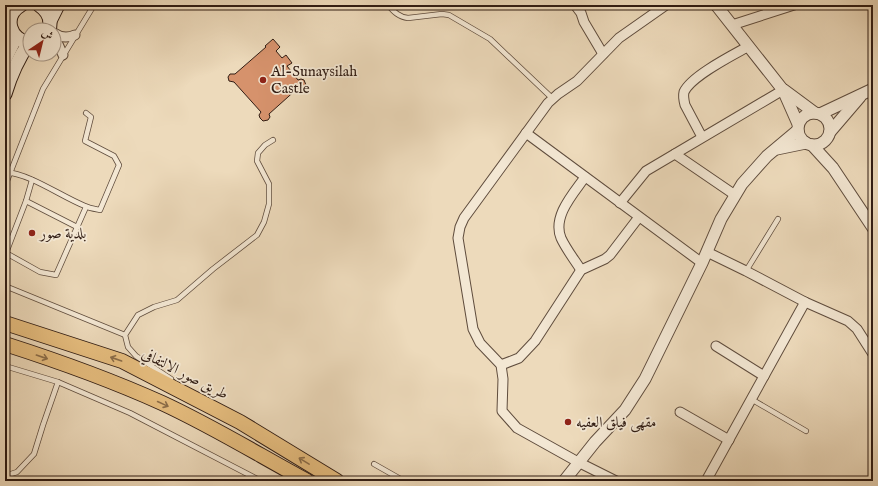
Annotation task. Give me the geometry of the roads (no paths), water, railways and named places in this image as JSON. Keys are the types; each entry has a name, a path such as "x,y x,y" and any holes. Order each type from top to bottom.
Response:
{"main road":[{"path":"39,5 47,12 50,22"},
{"path":"53,22 58,5"},
{"path":"5,59 11,30 10,19 14,7"},
{"path":"11,30 22,41"},
{"path":"5,94 17,60 22,53"},
{"name":"طريق صور الالتفافي","path":"8,323 122,361 240,422 337,481"},
{"path":"9,347 95,375 162,403 307,481"},
{"path":"248,448 259,460 295,481"}],"street":[{"path":"576,5 603,54"},
{"path":"616,481 517,428 502,411 503,379 501,366 480,343 473,329 458,238 460,227 464,218 552,98 577,81 619,38 666,5"},
{"path":"716,5 783,90 798,127 799,135 833,168 873,228"},
{"path":"732,25 764,9 794,5"},
{"path":"62,37 69,37 75,35"},
{"path":"702,137 685,105 684,92 694,78 749,46"},
{"path":"783,90 818,114 824,116 829,123 828,136 833,168"},
{"path":"620,203 646,171 783,90"},
{"path":"564,481 578,462 625,410 639,389 654,362 702,263 721,219 749,175 798,127 805,116 818,114 869,91"},
{"path":"774,150 809,144 820,144 869,91"},
{"path":"526,133 702,263"},
{"path":"674,154 735,195"},
{"path":"581,270 561,237 560,227 561,218 566,205 585,177"},
{"path":"501,366 519,358 535,341 581,270 606,259 639,217"},
{"path":"707,252 805,302 848,321 857,329 873,354"},
{"path":"706,481 805,302"},
{"path":"716,346 764,376"},
{"path":"680,412 729,440"}],"lane":[{"path":"5,186 7,172 43,89 94,5"},
{"path":"388,5 396,14 403,18 442,14 449,15 490,39 552,98"},
{"path":"7,172 32,180 86,207 100,210 120,165 114,156 85,141 91,117 86,113"},
{"path":"194,397 171,379 136,356 128,347 126,336 138,314 177,300 256,235 264,222 269,204 269,184 257,161 258,153 273,140"},
{"path":"32,180 26,201 6,254 40,272 56,275 86,207"},
{"path":"26,201 77,227"},
{"path":"746,271 778,219"},
{"path":"5,286 126,336"},
{"path":"5,366 58,382 130,412 261,481"},
{"path":"5,476 16,472 34,454 58,382"},
{"path":"751,399 806,431"},
{"path":"374,464 404,481"}],"place":[{"name":"Al-Sunaysilah Castle","path":"263,80"},
{"name":"بلدية صور","path":"32,233"},
{"name":"مقهى فيلق العفيه","path":"568,422"}]}
